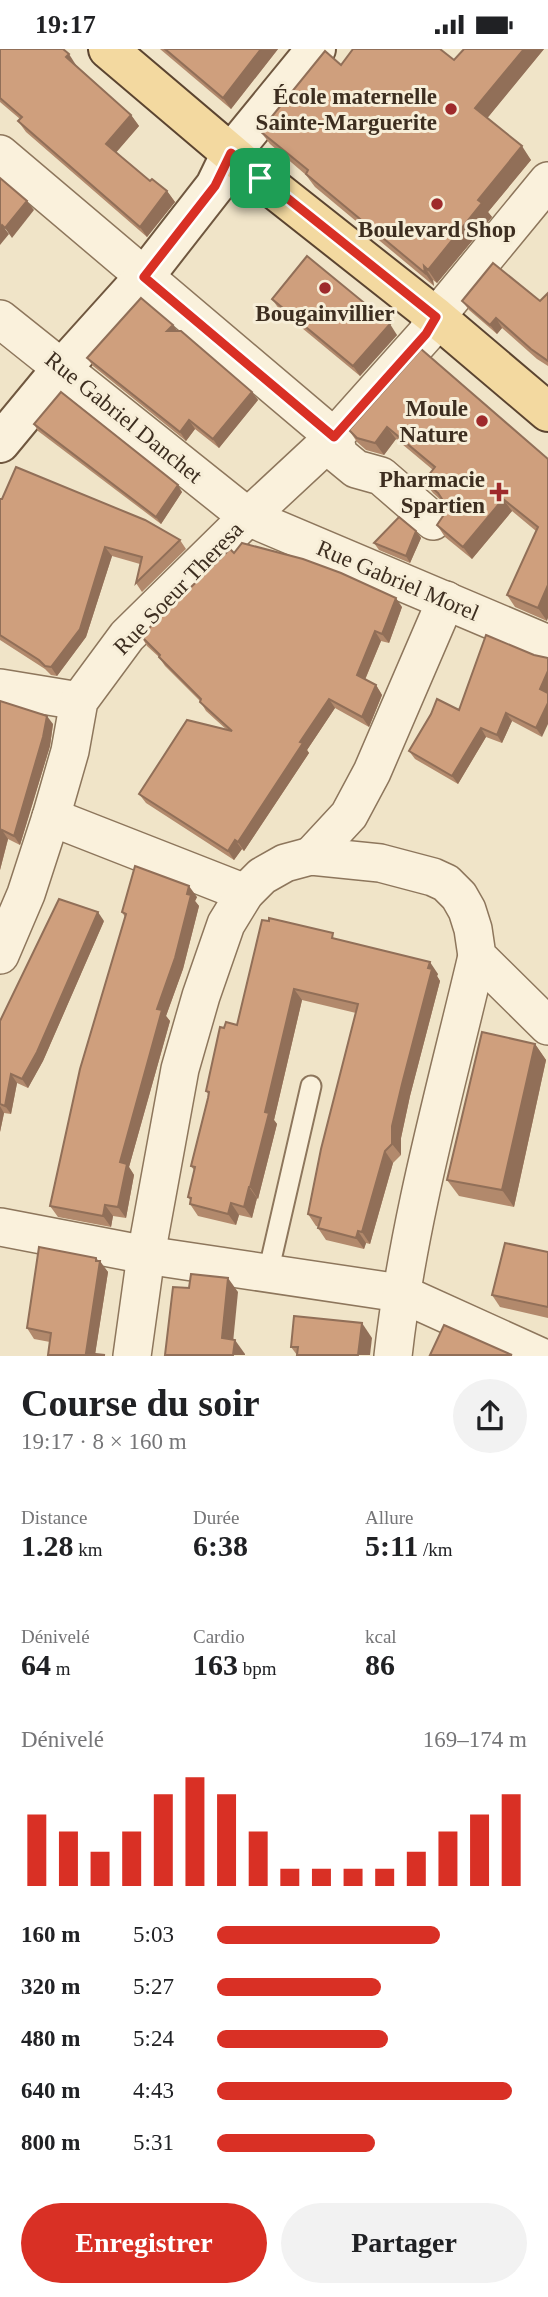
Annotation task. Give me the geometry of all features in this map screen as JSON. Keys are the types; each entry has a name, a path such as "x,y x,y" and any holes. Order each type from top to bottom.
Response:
{"main road":[{"path":"108,49 548,412"}],"street":[{"path":"0,443 62,368 144,277 215,186 231,153 316,49"},
{"path":"0,154 334,437 339,455 356,469 381,477 433,521"},
{"name":"Rue Soeur Theresa","path":"0,955 26,894 51,817 70,751 79,701 127,636 334,437 426,334 436,317 548,181"},
{"name":"Rue Gabriel Danchet","path":"0,319 248,517"},
{"name":"Rue Gabriel Morel","path":"248,517 548,644"},
{"path":"311,856 349,815 372,772 446,600"},
{"path":"0,688 79,701"},
{"path":"349,815 353,833 363,848 380,863"},
{"path":"51,817 245,893"},
{"path":"132,1356 146,1255 180,1069 226,924 245,893 262,876 285,863 311,856 380,863 433,877 446,883 459,896 473,929 477,956 400,1293 393,1356"},
{"path":"477,956 548,1026"},
{"path":"0,1227 146,1255 400,1293 539,1356"}],"lane":[{"path":"268,1273 311,1086"}],"building":[{"path":"0,49 63,49 69,54 66,57 131,115 106,144 150,181 152,179 167,191 140,227 18,121 22,117 0,98"},
{"path":"165,49 261,49 223,98"},
{"path":"353,49 440,49 454,60 464,49 524,49 475,108 522,146 478,200 482,203 428,270 424,266 425,273 306,174 308,170 260,131 325,51 341,65"},
{"path":"0,178 27,201 5,228 2,225 0,228"},
{"path":"307,256 390,324 353,366 272,299"},
{"path":"493,263 540,301 548,293 548,361 496,318 490,325 462,301"},
{"path":"141,298 173,325 167,331 181,331 252,392 213,439 189,420 180,432 87,358"},
{"path":"421,349 548,459 548,585 538,608 507,595 538,527 503,499 463,547 437,525 445,513 444,502 424,481 435,467 387,427 375,443 357,438 349,430"},
{"path":"61,392 178,485 156,517 34,424"},
{"path":"16,467 145,520 180,540 136,583 142,557 105,547 80,629 51,667 45,666 0,635 0,499"},
{"path":"399,517 416,531 406,556 374,543"},
{"path":"242,543 303,559 396,598 382,634 375,631 357,675 376,685 362,717 329,699 238,842 235,840 228,851 139,794 187,720 232,731 200,702 201,699 141,636 230,549 234,553"},
{"path":"486,635 548,658 548,671 540,689 548,693 548,703 536,728 506,713 497,735 481,728 452,776 409,751 437,699 459,710"},
{"path":"0,701 47,716 14,836 2,830 0,838"},
{"path":"135,866 189,886 187,894 191,895 175,958 157,1009 162,1010 120,1162 127,1164 118,1207 105,1205 103,1216 50,1206 80,1069 126,914 122,912"},
{"path":"59,899 98,912 37,1052 22,1079 11,1074 5,1106 0,1104 0,1021"},
{"path":"269,918 333,933 332,938 430,962 428,968 432,969 392,1126 392,1144 385,1151 362,1232 358,1231 356,1238 318,1228 321,1218 308,1214 321,1149 358,1004 294,989 265,1112 269,1113 244,1207 231,1203 228,1214 190,1204 191,1198 188,1197 195,1167 191,1166 208,1098 209,1092 206,1091 220,1027 224,1028 226,1022 237,1025 262,920 269,921"},
{"path":"482,1032 535,1044 502,1190 447,1180"},
{"path":"505,1243 548,1252 548,1307 492,1295"},
{"path":"39,1247 100,1261 86,1353 105,1355 48,1355 51,1333 27,1328"},
{"path":"191,1274 228,1278 222,1338 235,1340 233,1355 165,1355 173,1287 189,1288"},
{"path":"294,1316 362,1323 358,1355 297,1355 298,1347 291,1347"},
{"path":"444,1325 512,1355 430,1355"}],"place":[{"name":"École maternelle Sainte-Marguerite","path":"451,109"},
{"name":"Boulevard Shop","path":"437,204"},
{"name":"Bougainvillier","path":"325,288"},
{"name":"Moule Nature","path":"482,421"},
{"name":"Pharmacie Spartien","path":"499,492"}],"route":[{"path":"231,153 260,178 436,317 426,334 334,437 144,277 215,186 231,153"}]}
